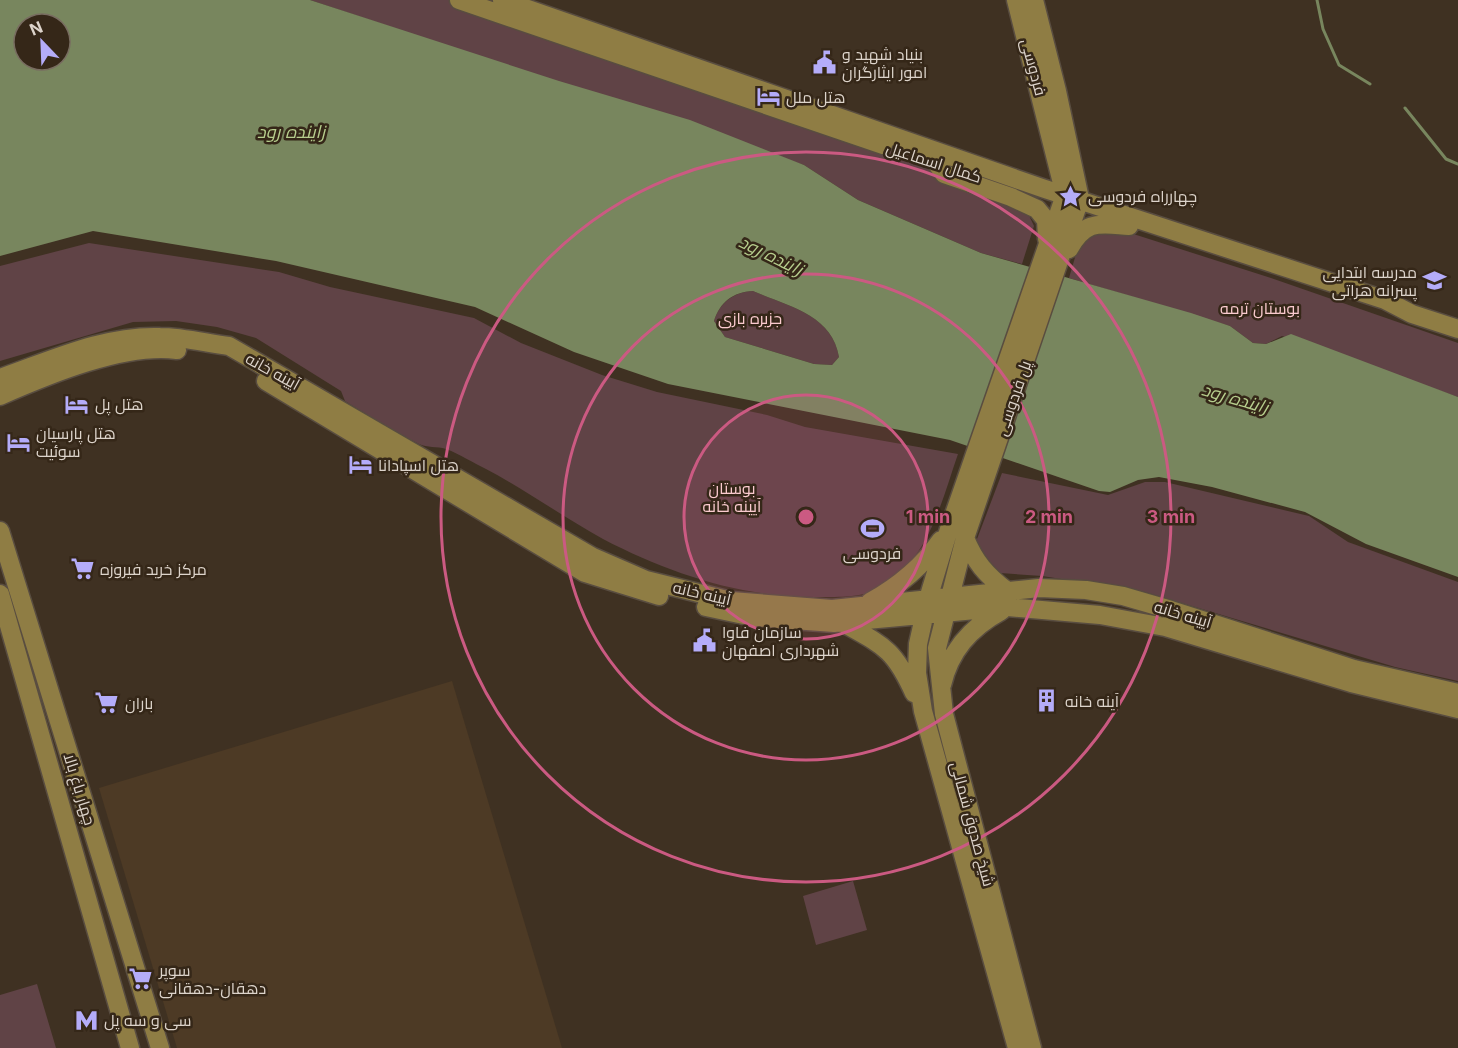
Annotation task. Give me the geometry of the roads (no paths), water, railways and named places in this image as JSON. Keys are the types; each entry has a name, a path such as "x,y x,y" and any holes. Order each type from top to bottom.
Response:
{"main road":[{"name":"کمال اسماعیل","path":"459,0 576,32 1042,188 1071,201"},
{"name":"کمال اسماعیل","path":"502,0 576,32 834,130 1126,219 1378,311 1412,314 1458,329"},
{"name":"فردوسی","path":"1016,0 1068,171"},
{"name":"فردوسی","path":"1034,0 1068,171 1071,201"},
{"path":"935,161 944,174 1011,197 1037,209 1047,220 1053,254 1068,250 1078,233 1089,226 1126,219"},
{"path":"1042,188 1068,171 1095,191 1126,219"},
{"name":"پل فردوسی","path":"926,607 957,534 1071,201"},
{"name":"آیینه خانه","path":"0,378 97,343 127,338 161,337 229,346 593,557 645,580 731,601 832,609 946,606 1007,599 1056,587 1112,595 1171,610 1354,669 1458,693"},
{"name":"آیینه خانه","path":"0,396 104,358 131,353 162,348 224,358 310,406 585,573 642,591 731,614 843,623 926,607"},
{"name":"چهار باغ بالا","path":"0,531 160,1048"},
{"path":"858,608 894,589 957,534 974,560 1007,599 961,642 946,668 940,696"},
{"name":"پل فردوسی","path":"946,606 957,534"},
{"name":"چهار باغ بالا","path":"0,594 130,1048"},
{"path":"1109,616 1106,605 1112,595"},
{"name":"آیینه خانه","path":"1007,599 1165,627 1351,683 1458,709"},
{"name":"شیخ صدوق شمالی","path":"946,606 937,648 940,696 1003,971 1017,1048"},
{"name":"شیخ صدوق شمالی","path":"926,607 917,664 922,711 1003,971 1032,1048"},
{"path":"843,623 880,643 900,662 922,711"},
{"path":"43,743 57,745 64,738"},
{"path":"48,766 58,758 70,762"}],"water":[{"name":"زاینده رود","path":"0,0 310,0 559,81 690,120 804,165 858,200 981,253 1191,313 1230,326 1253,343 1266,344 1291,334 1458,397 1458,577 1366,544 1305,512 1212,487 1159,477 1138,480 1110,492 1099,491 950,440 668,384 574,352 475,307 276,261 93,231 0,256","holes":["753,291 793,307 818,321 835,342 839,357 832,365 814,364 725,337 714,321 724,303 739,293"]}],"waterway":[{"path":"1317,0 1323,29 1339,65 1370,84"},
{"path":"1405,108 1446,159 1458,164"}],"place":[{"name":"بنیاد شهید و امور ایثارگران","path":"824,63"},
{"name":"هتل ملل","path":"768,97"},
{"name":"چهارراه فردوسی","path":"1070,196"},
{"name":"مدرسه ابتدایی پسرانه هراتی","path":"1435,281"},
{"name":"هتل پل","path":"77,404"},
{"name":"هتل پارسیان سوئیت","path":"18,442"},
{"name":"هتل اسپادانا","path":"360,465"},
{"name":"فردوسی","path":"872,528"},
{"name":"مرکز خرید فیروزه","path":"82,569"},
{"name":"سازمان فاوا شهرداری اصفهان","path":"704,641"},
{"name":"آینه خانه","path":"1047,701"},
{"name":"باران","path":"107,703"},
{"name":"سوپر دهقان-دهقانی","path":"141,979"},
{"name":"سی و سه پل","path":"86,1020"}],"park label":[{"name":"بوستان ترمه","path":"1260,308"},
{"name":"جزیره بازی","path":"750,318"},
{"name":"بوستان آیینه خانه","path":"732,497"}]}
